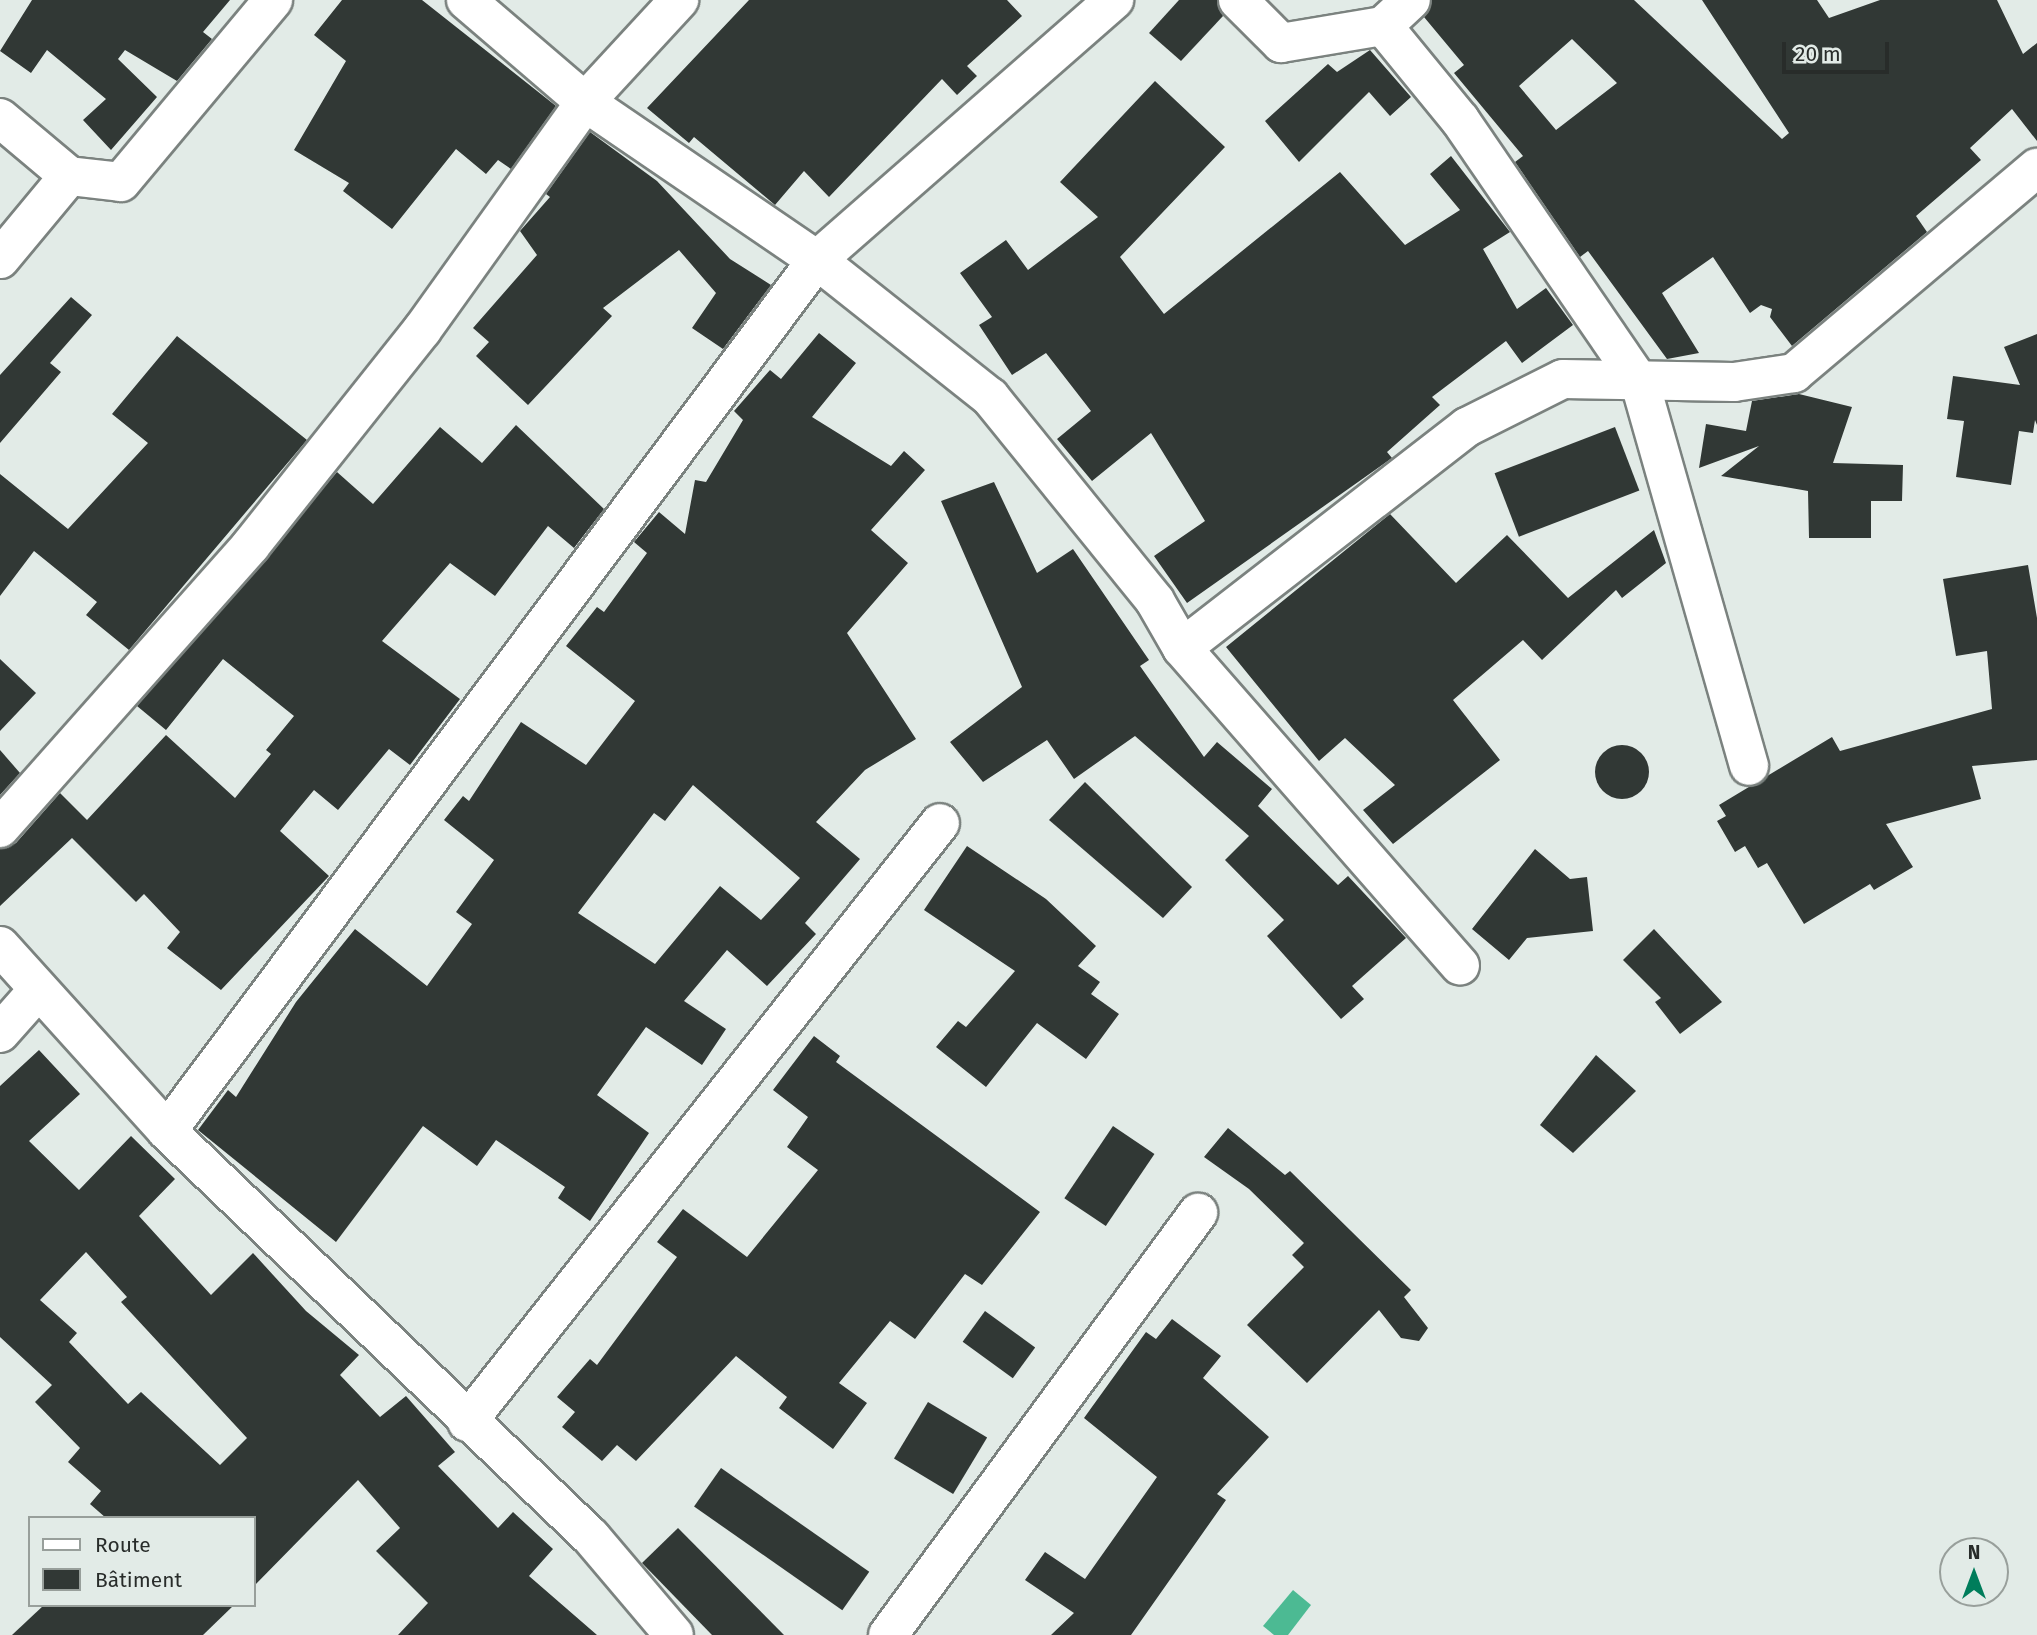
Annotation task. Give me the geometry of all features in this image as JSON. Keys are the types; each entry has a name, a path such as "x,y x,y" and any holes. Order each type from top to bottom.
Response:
{"street":[{"path":"0,118 69,176 121,182 273,0"},
{"path":"466,0 585,102 817,260 990,397 1155,601 1182,648 1460,965"},
{"path":"0,828 251,545 422,330 585,102 679,0"},
{"path":"167,1130 817,260 1114,0"},
{"path":"1238,0 1281,43 1383,26 1410,0"},
{"path":"1383,26 1460,120 1640,383 1749,766"},
{"path":"1182,648 1467,427 1563,379 1640,383 1794,373 2037,168"},
{"path":"0,260 69,176"},
{"path":"467,1422 940,822"},
{"path":"0,946 167,1130 467,1422 591,1537 674,1635"},
{"path":"0,1033 38,990"},
{"path":"888,1635 1198,1213"}],"shaded area":[{"path":"1293,1590 1311,1605 1288,1635 1274,1635 1263,1626"}],"building":[{"path":"32,0 230,0 203,32 212,39 177,81 125,50 118,59 157,97 111,150 83,120 106,99 47,50 31,73 0,51"},
{"path":"342,0 422,0 556,106 511,169 498,160 486,174 456,149 392,229 343,191 349,183 294,150 346,61 314,35"},
{"path":"749,0 1007,0 1022,16 967,66 977,76 957,95 942,79 829,197 804,171 775,205 694,137 689,143 647,108"},
{"path":"1179,0 1217,0 1223,16 1181,61 1149,33"},
{"path":"1432,0 1634,0 1782,139 1789,133 1702,0 1817,0 1829,18 1880,0 1997,0 2023,54 2037,43 2037,141 2012,109 1970,148 1981,160 1916,216 1927,232 1792,346 1770,317 1772,309 1761,305 1750,313 1713,257 1662,293 1699,353 1667,359 1588,251 1580,257 1515,162 1523,156 1454,73 1464,65 1424,17","holes":["1572,39 1617,83 1556,130 1519,86"]},
{"path":"1370,50 1411,97 1390,116 1369,92 1299,162 1265,121 1328,64 1337,72"},
{"path":"1155,81 1225,147 1120,257 1164,314 1340,172 1405,245 1460,210 1430,174 1451,156 1510,232 1483,249 1517,309 1546,288 1573,325 1522,363 1506,341 1432,397 1440,405 1387,452 1392,458 1187,603 1154,556 1205,521 1151,433 1092,481 1057,439 1091,411 1046,353 1012,375 979,325 992,317 960,273 1006,240 1028,270 1098,217 1060,182"},
{"path":"590,132 657,181 730,259 771,285 723,349 692,328 716,293 679,250 603,308 612,316 528,405 476,356 489,342 473,328 537,255 520,231 550,197 546,194"},
{"path":"71,297 92,315 50,363 61,372 0,443 0,375"},
{"path":"819,333 856,363 812,417 891,466 904,451 925,470 871,530 908,563 847,633 916,739 865,770 816,822 860,859 805,923 816,934 767,986 727,950 684,1001 726,1029 702,1065 646,1027 597,1095 649,1133 590,1221 558,1198 565,1187 496,1140 477,1166 423,1126 336,1242 198,1130 228,1090 236,1097 296,1002 355,929 427,986 472,924 456,912 494,860 444,820 463,796 469,801 521,722 586,765 635,701 566,646 597,607 604,612 647,553 634,542 659,512 685,534 695,480 706,482 743,420 734,411 770,370 781,379","holes":["693,785 800,878 761,920 720,886 655,964 578,913 654,813 665,821"]},
{"path":"2037,334 2037,425 2035,420 2033,433 2019,431 2011,485 1956,477 1964,421 1947,419 1953,376 2020,385 2004,347"},
{"path":"177,336 307,440 129,650 86,615 97,602 34,551 0,596 0,474 68,529 148,443 112,414"},
{"path":"1799,394 1852,407 1833,463 1903,465 1902,501 1871,501 1871,538 1809,538 1808,491 1721,476 1759,446 1699,468 1706,424 1746,431 1752,401"},
{"path":"516,425 604,509 574,548 548,526 495,596 450,563 382,641 460,699 410,765 389,749 338,810 314,790 280,831 329,876 221,990 167,948 180,932 144,894 136,902 72,838 0,906 0,849 16,843 60,793 87,820 166,735 235,798 271,754 266,750 294,716 223,659 166,730 137,706 337,472 373,504 440,427 482,463"},
{"path":"1615,427 1639,490 1519,537 1495,473"},
{"path":"994,482 1037,573 1073,549 1149,660 1140,666 1204,757 1217,742 1272,789 1258,806 1338,885 1348,876 1406,938 1352,986 1364,999 1341,1019 1267,936 1284,920 1225,860 1249,836 1135,736 1074,779 1047,740 983,782 950,742 1022,687 941,501"},
{"path":"1390,514 1456,583 1507,535 1568,598 1654,530 1666,563 1622,598 1616,590 1542,660 1523,640 1453,700 1500,760 1393,844 1363,810 1395,785 1345,738 1319,761 1226,647"},
{"path":"2028,565 2037,618 2037,760 1972,766 1981,799 1886,824 1913,867 1874,890 1870,884 1804,924 1767,863 1758,868 1745,846 1735,852 1717,821 1726,816 1719,805 1832,737 1840,751 1992,709 1987,651 1956,656 1943,579"},
{"path":"0,659 36,693 0,731"},
{"path":"1622,745 1641,753 1649,772 1641,791 1622,799 1603,791 1595,772 1603,753"},
{"path":"0,750 20,773 0,795"},
{"path":"1085,782 1192,887 1163,918 1049,820"},
{"path":"967,846 1046,899 1096,946 1078,966 1100,982 1091,994 1119,1014 1086,1059 1037,1023 986,1087 936,1047 958,1021 966,1027 1015,971 924,910"},
{"path":"1535,849 1570,879 1587,877 1593,931 1527,938 1509,960 1472,929"},
{"path":"1654,929 1722,1002 1680,1034 1655,1002 1661,998 1623,960"},
{"path":"814,1036 840,1056 836,1062 1040,1212 982,1285 965,1274 915,1339 890,1321 839,1383 867,1403 833,1449 779,1408 787,1397 736,1356 636,1461 617,1445 602,1461 562,1427 575,1412 557,1397 590,1359 597,1365 677,1257 657,1242 683,1209 747,1257 818,1170 787,1147 808,1117 773,1090"},
{"path":"39,1050 80,1094 29,1141 79,1190 131,1136 175,1179 139,1216 211,1295 253,1253 306,1311 359,1355 340,1375 380,1417 406,1396 455,1452 438,1466 498,1528 513,1512 553,1549 529,1576 597,1635 398,1635 428,1603 376,1551 400,1528 358,1480 256,1584 256,1516 104,1516 90,1504 101,1491 68,1462 80,1448 35,1402 52,1385 0,1337 0,1086","holes":["86,1252 127,1297 121,1302 247,1438 220,1465 141,1392 128,1404 69,1342 77,1333 40,1300"]},
{"path":"1596,1055 1636,1091 1573,1153 1540,1125"},
{"path":"1113,1126 1154,1154 1106,1226 1064,1198"},
{"path":"1228,1128 1285,1175 1290,1171 1411,1290 1404,1297 1428,1328 1419,1341 1401,1338 1379,1310 1307,1383 1247,1325 1304,1267 1292,1255 1304,1243 1249,1189 1204,1157"},
{"path":"985,1311 1035,1347 1013,1378 963,1342"},
{"path":"1172,1319 1221,1356 1203,1378 1269,1437 1217,1494 1226,1500 1131,1635 1051,1635 1074,1613 1025,1580 1045,1552 1085,1579 1157,1477 1084,1418 1146,1332 1156,1339"},
{"path":"928,1402 987,1438 953,1494 894,1459"},
{"path":"721,1468 869,1572 842,1610 694,1507"},
{"path":"678,1528 784,1635 712,1635 642,1563"},
{"path":"42,1607 232,1607 203,1635 12,1635"}]}
